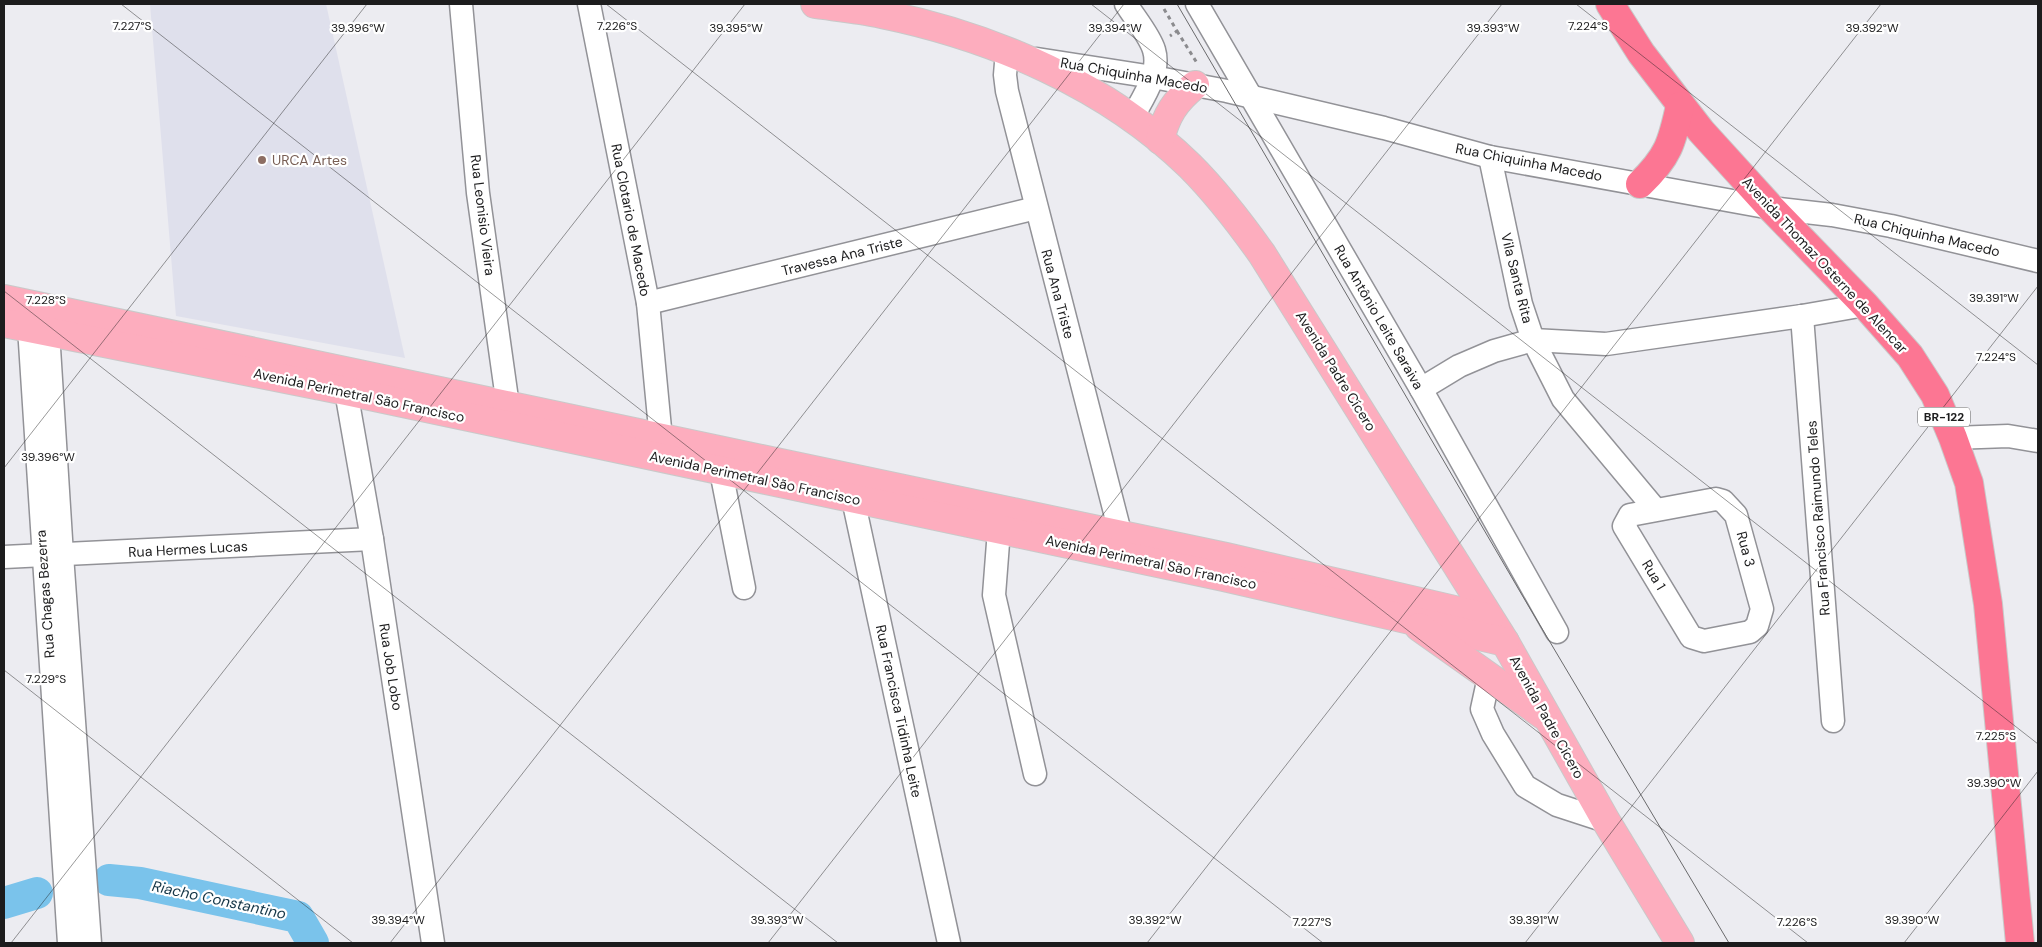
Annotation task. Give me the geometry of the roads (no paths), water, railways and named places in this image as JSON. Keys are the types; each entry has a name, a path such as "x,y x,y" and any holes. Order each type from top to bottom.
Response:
{"highway":[{"name":"Avenida Thomaz Osterne de Alencar","path":"1610,4 1641,53 1680,106 1771,208 1865,305 1910,356 1935,395 1954,438 1969,483 1988,604 2020,943"},
{"path":"1640,184 1654,170 1670,147 1680,106"}],"main road":[{"name":"Avenida Padre Cícero","path":"815,4 882,14 944,30 1014,54 1086,90 1132,118 1190,166 1224,202 1262,254 1505,642 1606,821 1680,943"},
{"path":"1160,140 1170,109 1180,97 1195,85"},
{"name":"Avenida Perimetral São Francisco","path":"26,316 507,416 721,471 853,489 1121,536 1410,620 1505,642"},
{"name":"Avenida Perimetral São Francisco","path":"26,316 346,391 661,439 853,489 999,530 1225,567 1489,618"},
{"path":"1410,620 1548,719"}],"street":[{"name":"Rua Leonisio Vieira","path":"461,4 478,193 507,416"},
{"name":"Rua Clotario de Macedo","path":"588,4 648,303 661,439"},
{"path":"1126,4 1154,49 1156,62 1153,76 1132,118"},
{"name":"Rua Antônio Leite Saraiva","path":"1197,4 1422,389 1557,632"},
{"name":"Rua Chiquinha Macedo","path":"1014,54 1153,76 1251,97 1384,128 1490,158 1771,208 1832,215 1891,226 2038,261"},
{"name":"Rua Ana Triste","path":"1014,54 1005,76 1007,91 1121,536"},
{"name":"Vila Santa Rita","path":"1490,158 1521,304 1533,340 1563,399 1654,509"},
{"name":"Travessa Ana Triste","path":"648,303 1036,208"},
{"path":"1422,389 1459,366 1494,351 1533,340 1606,344 1865,305"},
{"name":"Rua Chagas Bezerra","path":"26,316 52,555 90,943"},
{"name":"Rua Francisco Raimundo Teles","path":"1802,316 1834,721"},
{"name":"Rua Job Lobo","path":"346,391 372,539 433,943"},
{"path":"1954,438 2008,436 2038,441"},
{"path":"721,471 744,588"},
{"name":"Rua Francisca Tidinha Leite","path":"853,489 949,943"},
{"name":"Rua 3","path":"1654,509 1716,499 1724,501 1736,515 1762,609 1757,626 1750,632 1713,640"},
{"name":"Rua 1","path":"1654,509 1630,515 1624,526 1691,636 1704,641 1713,640"},
{"path":"999,530 994,595 1035,774"},
{"name":"Rua Hermes Lucas","path":"4,557 372,539"},
{"name":"Rua Chagas Bezerra","path":"52,555 69,943"},
{"path":"1489,677 1482,709 1493,734 1525,786 1557,804 1606,821"}],"waterway":[{"name":"Riacho Constantino","path":"109,880 140,883 298,917 313,943"},
{"name":"Riacho Constantino","path":"4,903 37,893"}],"tram line":[{"path":"1177,4 1522,595 1729,943"}],"place":[{"name":"URCA Artes","path":"262,160"}]}
